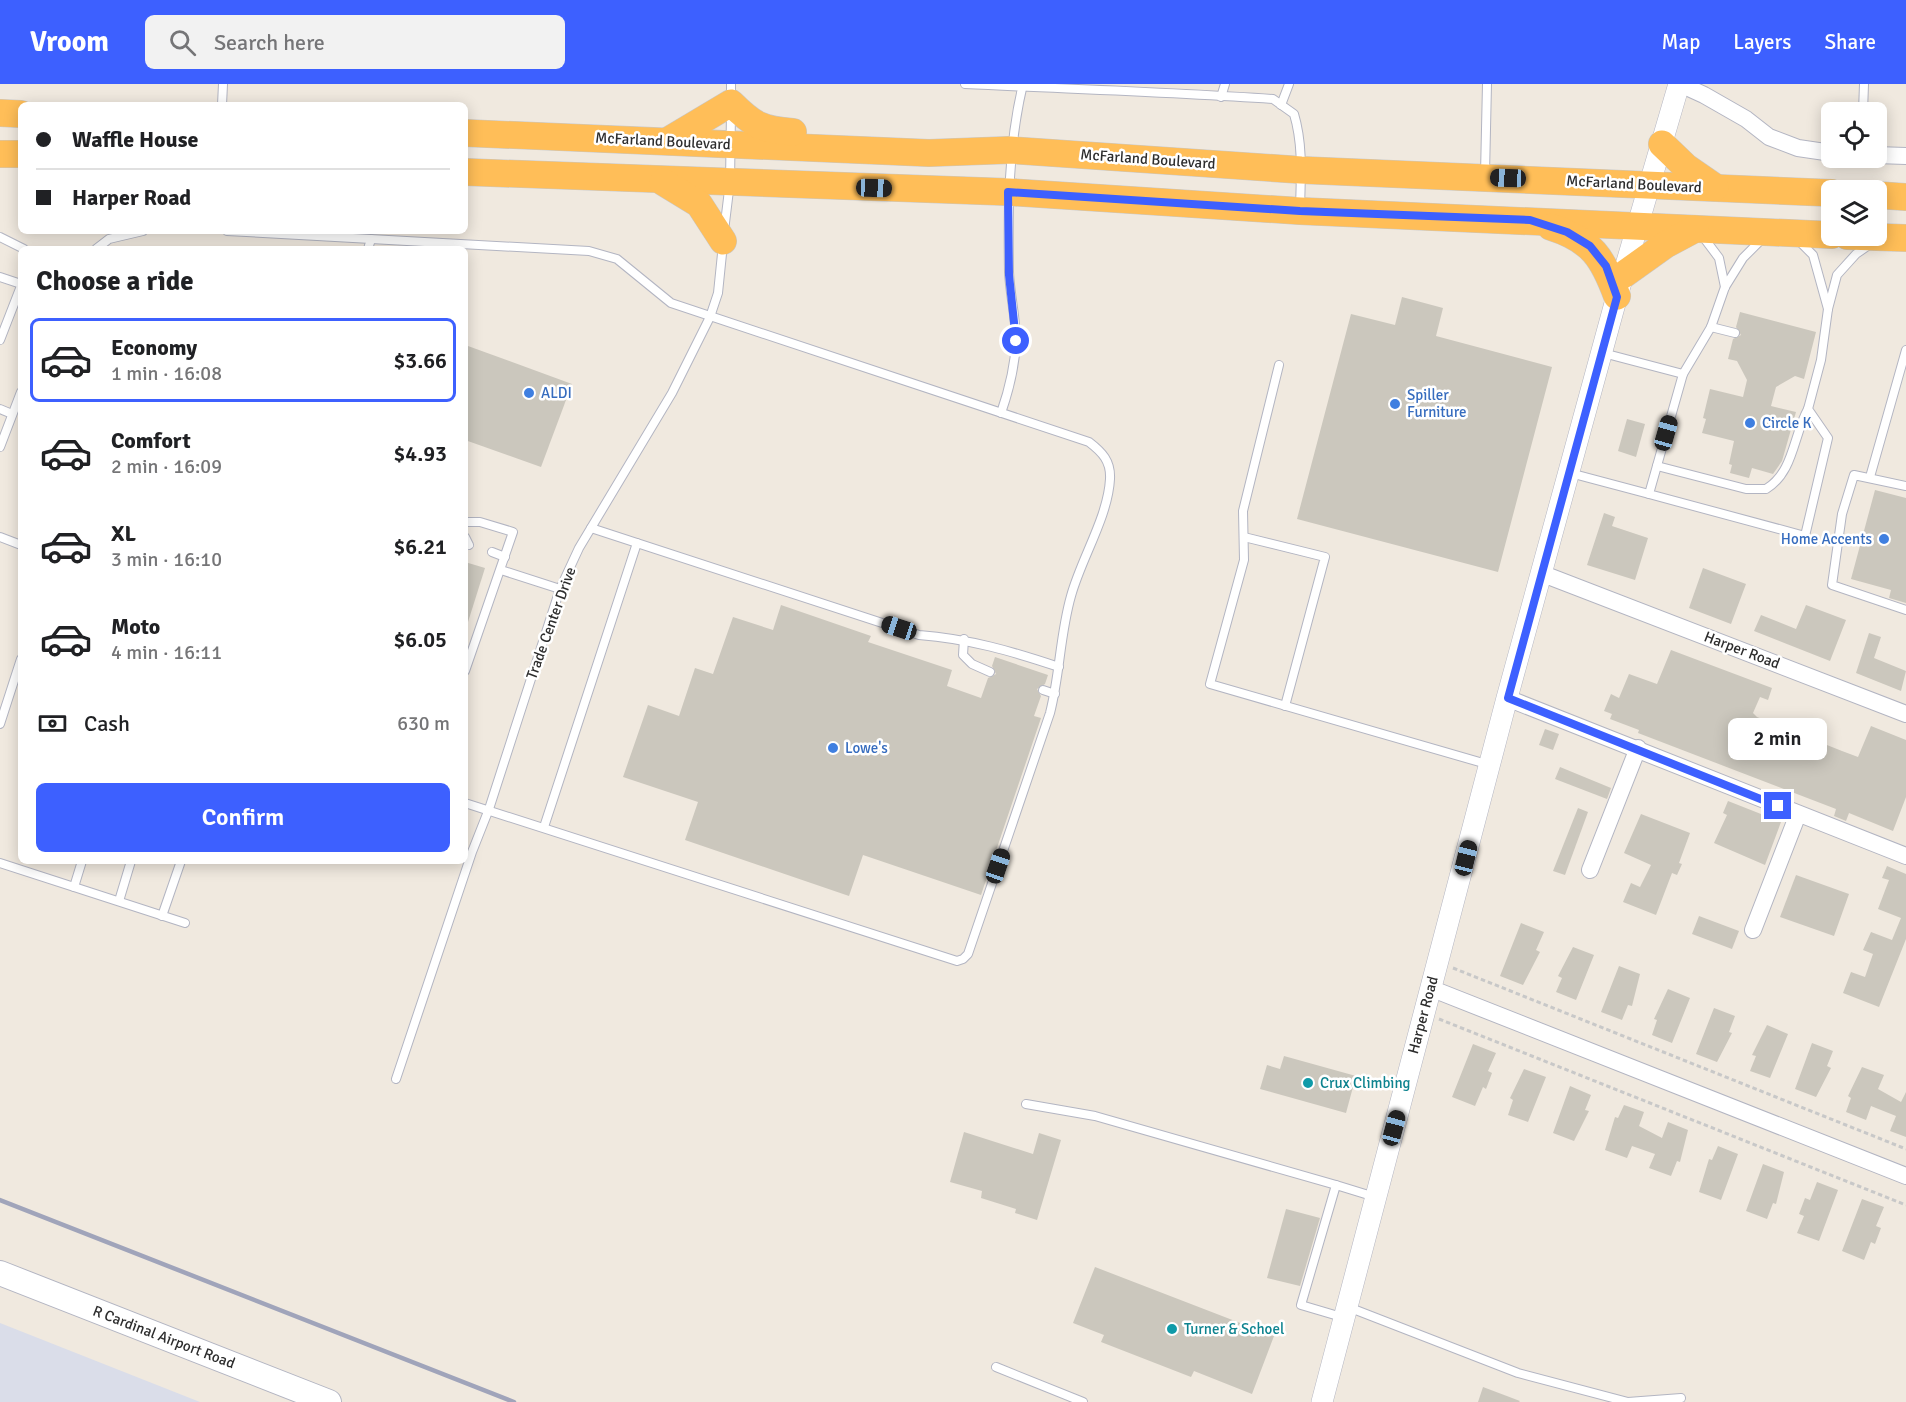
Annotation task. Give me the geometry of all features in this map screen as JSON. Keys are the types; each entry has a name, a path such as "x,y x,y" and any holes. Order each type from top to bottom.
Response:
{"highway":[{"path":"668,140 731,93 752,124 771,131 892,139 929,153"},
{"path":"0,113 18,114"},
{"name":"McFarland Boulevard","path":"468,133 929,153 1010,150 1301,170 1821,193"},
{"path":"1662,144 1686,167 1716,188"},
{"path":"0,153 18,154"},
{"path":"468,172 1008,192 1300,211 1821,234"},
{"path":"659,180 699,204 723,241"},
{"path":"1887,196 1906,197"},
{"path":"1530,220 1567,232 1590,246 1620,286 1665,245 1696,229"}],"main road":[{"name":"R Cardinal Airport Road","path":"0,1273 329,1402"}],"street":[{"name":"Harper Road","path":"1322,1402 1508,698 1620,286 1679,84"},
{"path":"1679,84 1704,95 1769,137 1798,148 1821,151"},
{"path":"1887,155 1906,156"},
{"name":"Harper Road","path":"1543,574 1906,714"},
{"path":"1508,698 1906,856"},
{"path":"1590,870 1638,748"},
{"path":"1753,930 1798,814"},
{"path":"1430,988 1906,1176"}],"lane":[{"path":"222,102 223,84"},
{"path":"965,84 1171,88 1221,97 1273,99 1294,114 1300,135 1300,211"},
{"path":"1221,97 1225,84"},
{"path":"1281,105 1289,84"},
{"path":"1485,177 1487,84"},
{"path":"1863,102 1864,84"},
{"path":"1001,413 1011,382 1016,341 1009,275 1008,192 1010,150 1023,86"},
{"name":"Trade Center Drive","path":"468,864 489,809 560,589 591,528 672,393 710,317 718,293 730,182 731,93"},
{"path":"1696,229 1719,258 1725,287"},
{"path":"1649,494 1683,374 1711,327 1725,287 1743,258 1761,239 1779,232 1798,240 1813,255 1828,309"},
{"path":"100,246 109,238 128,234"},
{"path":"281,234 442,246"},
{"path":"0,237 18,246"},
{"path":"1657,465 1746,489 1766,489 1786,470 1798,427 1808,409 1821,360 1828,309 1837,275 1856,254 1894,237"},
{"path":"369,246 372,239"},
{"path":"468,247 589,250 617,259 670,303 1089,442 1101,451 1109,463 1107,496 1071,596 1055,694 968,954 963,959 957,961 468,804"},
{"path":"0,277 18,284"},
{"path":"0,340 18,293"},
{"path":"1711,327 1735,333"},
{"path":"1870,477 1906,350"},
{"path":"1602,352 1683,374"},
{"path":"1810,356 1821,360"},
{"path":"1278,365 1243,511 1244,560 1210,684 1490,765"},
{"path":"0,447 18,399"},
{"path":"1570,473 1805,537 1828,438 1808,409"},
{"path":"0,410 12,414"},
{"path":"1906,486 1854,475 1842,514 1832,585 1906,610"},
{"path":"468,522 480,522 513,532 468,663"},
{"path":"591,528 919,635 964,639 992,645 1059,667"},
{"path":"0,537 18,544"},
{"path":"1244,537 1324,557 1285,706"},
{"path":"544,827 637,543"},
{"path":"492,552 505,557"},
{"path":"501,570 560,589"},
{"path":"964,639 963,655 972,664 990,672"},
{"path":"0,724 18,668"},
{"path":"1043,690 1055,694"},
{"path":"0,863 185,923"},
{"path":"74,887 81,864"},
{"path":"119,901 130,864"},
{"path":"162,916 180,864"},
{"name":"Trade Center Drive","path":"396,1079 468,864"},
{"path":"1026,1104 1095,1116 1376,1197"},
{"path":"1336,1185 1301,1305 1346,1312 1518,1373 1628,1402 1681,1398"},
{"path":"996,1367 1083,1402"}],"path":[{"path":"1437,962 1906,1149"},
{"path":"1424,1012 1906,1204"}],"shaded area":[{"path":"0,1323 200,1402 0,1402"}],"building":[{"path":"1402,297 1443,308 1436,336 1552,367 1498,572 1297,519 1351,314 1395,325"},
{"path":"1740,312 1816,332 1804,379 1795,376 1776,387 1771,406 1796,412 1782,461 1773,474 1752,468 1749,478 1730,473 1732,465 1729,464 1734,441 1702,433 1710,389 1743,397 1747,380 1737,361 1728,359 1733,339 1741,335 1736,327"},
{"path":"468,346 572,384 541,467 468,441"},
{"path":"1627,419 1645,424 1636,457 1618,451"},
{"name":"Home Accents","path":"1875,490 1906,498 1906,603 1889,598 1891,590 1851,579"},
{"path":"1604,513 1615,517 1612,526 1648,538 1635,580 1587,565"},
{"path":"468,563 485,568 468,622"},
{"path":"1703,568 1746,584 1731,624 1689,608"},
{"name":"Lowe's","path":"781,605 871,636 868,642 952,670 947,686 981,698 988,678 996,674 992,666 995,657 1048,675 1045,684 1037,689 1041,696 1034,716 1041,718 981,895 863,855 849,896 685,840 698,802 623,777 648,705 679,716 695,668 713,674 733,617 773,630"},
{"path":"1806,605 1846,620 1830,661 1754,631 1761,615 1796,629"},
{"path":"1869,633 1881,637 1874,658 1906,671 1901,691 1856,673"},
{"path":"1671,650 1772,688 1768,700 1760,697 1753,713 1757,717 1842,751 1858,757 1871,726 1906,740 1906,797 1893,831 1849,813 1846,821 1834,816 1836,809 1638,733 1639,730 1610,719 1612,714 1604,711 1611,694 1619,698 1629,674 1657,684"},
{"path":"1545,729 1559,734 1553,750 1539,745"},
{"path":"1560,767 1611,788 1607,799 1555,779"},
{"path":"1728,801 1781,822 1765,865 1714,843 1727,815 1723,813"},
{"path":"1578,808 1588,812 1565,875 1553,871"},
{"path":"1641,814 1690,833 1679,863 1682,864 1677,875 1672,873 1656,915 1623,902 1631,883 1640,887 1651,865 1624,853"},
{"path":"1887,866 1906,874 1906,939 1879,1007 1843,993 1851,972 1865,977 1873,954 1863,950 1871,932 1892,940 1901,918 1878,909 1889,880 1882,878"},
{"path":"1796,875 1849,894 1834,936 1780,917"},
{"path":"1699,916 1739,931 1732,949 1692,934"},
{"path":"1521,923 1544,932 1536,950 1540,952 1523,985 1500,976"},
{"path":"1573,947 1594,955 1576,1000 1556,992 1562,978 1558,976"},
{"path":"1619,966 1640,974 1632,1006 1628,1005 1622,1020 1601,1012"},
{"path":"1668,989 1690,998 1672,1043 1652,1035 1657,1020 1654,1019"},
{"path":"1714,1008 1735,1016 1729,1032 1732,1033 1717,1062 1696,1054"},
{"path":"1767,1025 1788,1034 1770,1078 1750,1071 1756,1056 1752,1055"},
{"path":"1812,1043 1833,1051 1827,1066 1831,1068 1816,1097 1795,1089"},
{"path":"1473,1044 1496,1053 1488,1071 1492,1073 1486,1089 1483,1087 1475,1106 1452,1097"},
{"name":"Crux Climbing","path":"1284,1056 1356,1076 1346,1113 1260,1089 1267,1065 1280,1069"},
{"path":"1862,1067 1884,1075 1878,1089 1901,1102 1906,1092 1906,1137 1890,1131 1896,1116 1871,1106 1866,1120 1846,1112 1851,1098 1848,1096"},
{"path":"1524,1069 1546,1077 1528,1122 1508,1115 1513,1100 1510,1098"},
{"path":"1570,1086 1591,1095 1585,1110 1589,1111 1574,1141 1553,1133"},
{"path":"1624,1105 1644,1112 1639,1126 1662,1138 1668,1122 1688,1130 1680,1162 1677,1161 1671,1176 1649,1168 1655,1154 1632,1146 1627,1158 1605,1150 1615,1117 1618,1118"},
{"path":"964,1132 1033,1154 1039,1133 1061,1140 1037,1220 1015,1213 1016,1209 981,1198 982,1191 950,1182"},
{"path":"1718,1146 1738,1154 1721,1200 1699,1192 1709,1159 1712,1160"},
{"path":"1763,1164 1784,1172 1776,1204 1773,1203 1767,1219 1746,1211"},
{"path":"1817,1182 1838,1190 1819,1241 1797,1233 1804,1216 1799,1214 1805,1198 1810,1200"},
{"path":"1862,1199 1884,1207 1876,1226 1881,1228 1875,1244 1871,1242 1864,1260 1842,1251"},
{"path":"1286,1209 1320,1218 1300,1286 1267,1278"},
{"name":"Turner & Schoel","path":"1095,1267 1274,1336 1252,1394 1194,1371 1191,1377 1101,1342 1104,1335 1073,1323"},
{"path":"1483,1387 1520,1401 1478,1402"}],"railway":[{"path":"0,1200 514,1402"}],"place":[{"name":"ALDI","path":"529,393"},
{"name":"Spiller Furniture","path":"1395,404"},
{"name":"Circle K","path":"1750,423"},
{"name":"Home Accents","path":"1884,539"},
{"name":"Lowe's","path":"833,748"},
{"name":"Crux Climbing","path":"1308,1083"},
{"name":"Turner & Schoel","path":"1172,1329"}],"route":[{"path":"1016,341 1009,275 1008,192 1300,211 1530,220 1567,232 1590,246 1606,266 1617,297 1508,698 1638,748 1778,806"}]}
